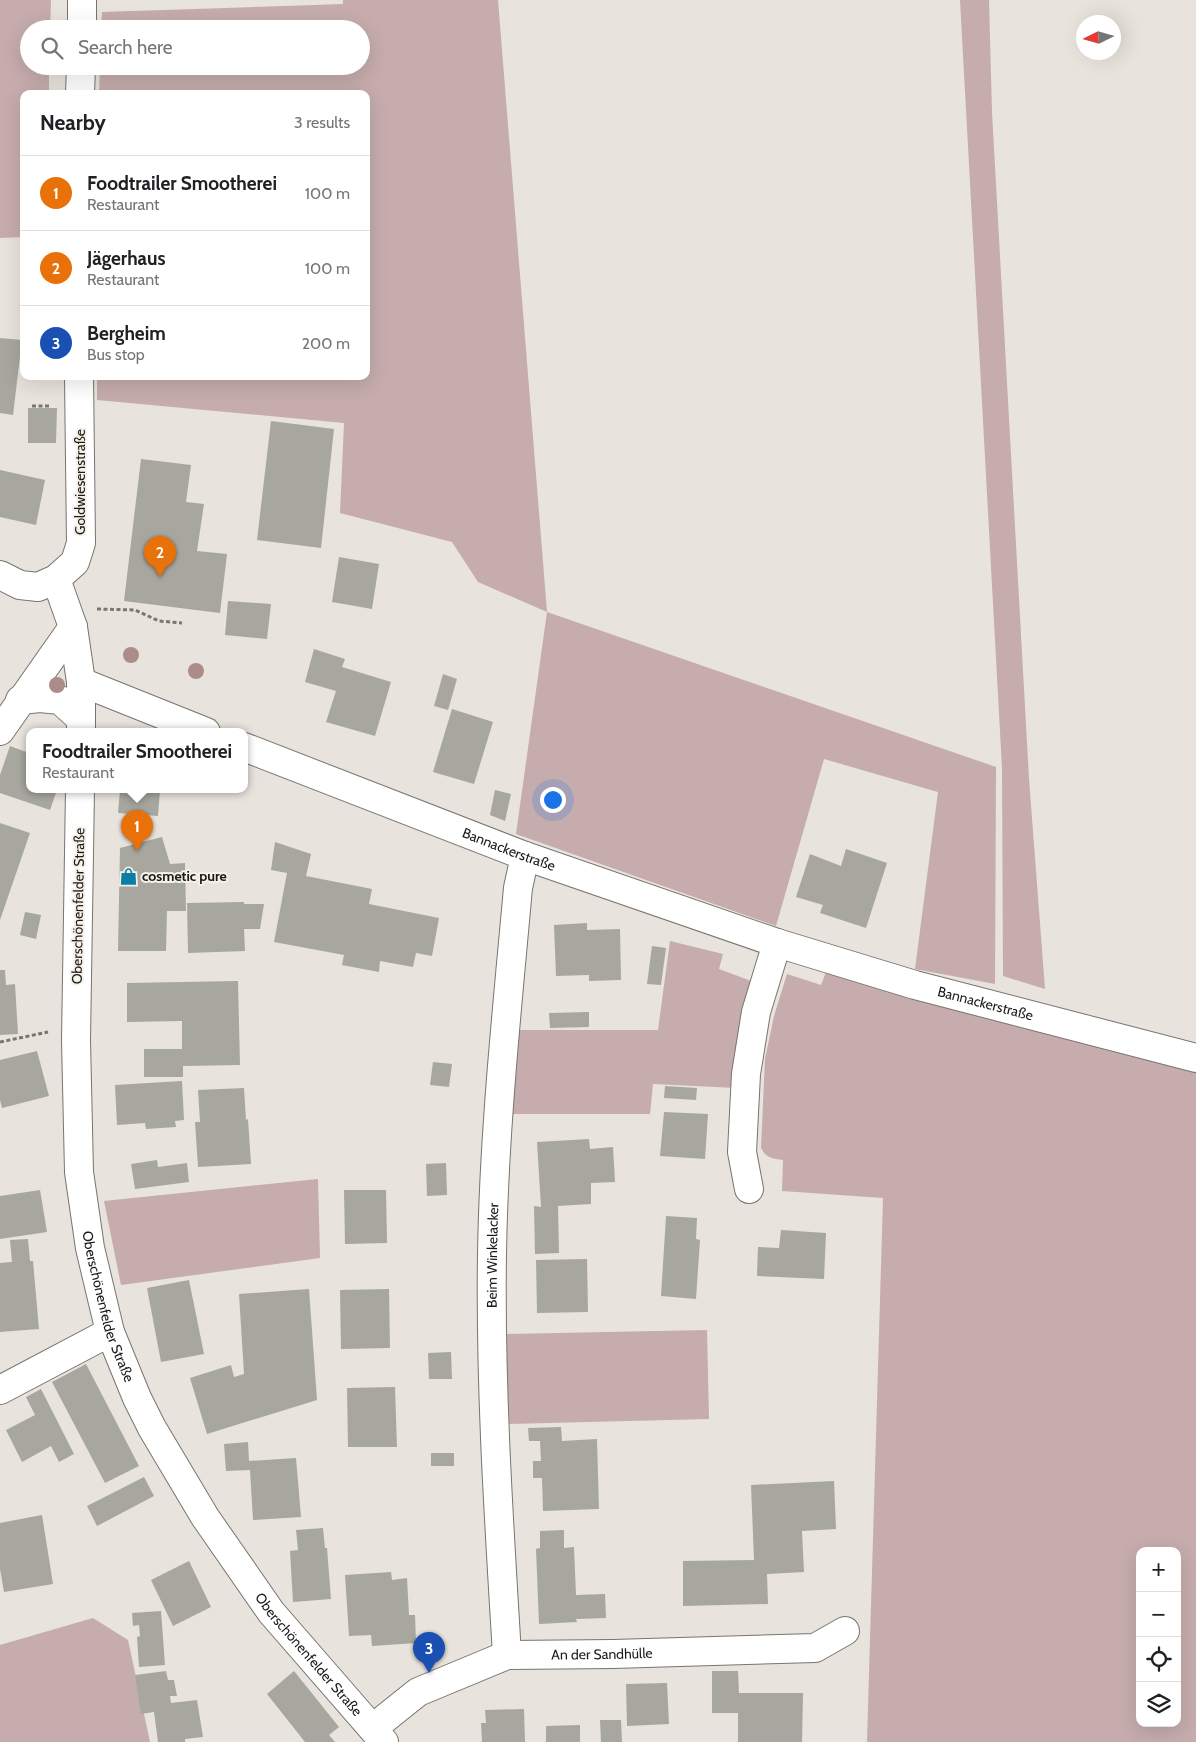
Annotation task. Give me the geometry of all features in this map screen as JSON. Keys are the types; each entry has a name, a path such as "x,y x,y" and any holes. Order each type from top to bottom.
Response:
{"street":[{"path":"82,0 82,20"},
{"path":"80,90 81,75"},
{"name":"Goldwiesenstraße","path":"56,579 75,562 81,543 79,380"},
{"path":"0,575 20,584 38,586 56,579 70,617 81,682 81,726"},
{"path":"0,731 70,617"},
{"path":"81,682 196,728"},
{"path":"20,700 40,698 60,700 81,726"},
{"name":"Bannackerstraße","path":"248,749 525,856 777,943 916,985 1196,1058"},
{"name":"Oberschönenfelder Straße","path":"80,793 76,1028 79,1172 90,1248 110,1332 137,1398 152,1428 209,1524 271,1612 378,1735"},
{"name":"Beim Winkelacker","path":"507,1656 495,1439 492,1252 498,1107 518,888 525,856"},
{"path":"749,1189 742,1152 746,1074 756,1012 777,943"},
{"path":"0,1390 110,1332"},
{"name":"An der Sandhülle","path":"378,1735 418,1692 473,1668 507,1656 815,1648 845,1631"}],"path":[{"path":"70,617 135,610 159,620 182,623"},
{"path":"0,1042 76,1028"}],"shaded area":[{"path":"0,0 51,0 50,20 20,20 20,75 49,75 49,90 20,90 20,237 0,238"},
{"path":"343,0 498,0 547,612 478,582 452,542 340,513 344,423 97,400 97,380 370,380 370,90 99,90 100,75 370,75 370,20 102,20 102,12 343,4"},
{"path":"960,0 989,0 992,112 1029,779 1045,989 1003,976 1002,768"},
{"path":"547,612 996,767 995,984 915,969 938,792 824,759 776,926 516,834"},
{"path":"670,941 723,954 719,969 754,982 736,1088 653,1084 650,1114 510,1114 515,1030 658,1030"},
{"path":"828,967 1196,1067 1196,1742 867,1742 883,1198 782,1191 783,1160 770,1157 761,1148 765,1059 774,1016 787,974 821,985"},
{"path":"318,1179 320,1258 121,1285 104,1201"},
{"path":"707,1330 709,1419 508,1424 506,1334"},
{"path":"93,1618 128,1640 150,1742 0,1742 0,1645"}],"building":[{"path":"0,338 20,340 20,357 13,415 0,413"},
{"path":"28,408 57,408 56,443 28,443"},
{"path":"271,421 334,429 321,548 257,540"},
{"path":"141,459 191,465 186,502 204,504 197,551 227,554 220,613 124,601"},
{"path":"0,470 45,480 36,525 0,517"},
{"path":"339,557 379,564 372,609 332,602"},
{"path":"228,601 271,604 267,639 225,635"},
{"path":"314,649 345,659 342,667 391,682 375,736 326,722 336,691 305,682"},
{"path":"443,674 457,679 448,710 434,706"},
{"path":"452,709 493,722 474,784 433,772"},
{"path":"10,746 26,752 26,793 56,793 50,810 0,793 0,775"},
{"path":"495,790 511,794 505,821 490,815"},
{"path":"120,793 160,793 158,816 118,813"},
{"path":"0,823 30,833 0,920"},
{"path":"162,837 170,864 185,863 186,911 167,911 166,951 118,951 120,848"},
{"path":"275,842 311,854 306,876 372,889 369,904 439,918 432,956 416,953 413,967 380,961 379,972 342,965 344,955 274,942 287,873 271,870"},
{"path":"846,849 887,863 866,928 820,913 823,905 796,897 810,854 841,866"},
{"path":"244,902 244,904 264,904 260,929 244,929 245,951 188,953 187,903"},
{"path":"25,912 41,915 36,939 20,935"},
{"path":"587,923 587,930 620,929 621,980 589,981 589,975 556,976 554,925"},
{"path":"652,946 666,948 661,985 647,984"},
{"path":"0,970 5,970 6,985 15,984 18,1034 0,1035"},
{"path":"238,981 240,1065 183,1066 183,1077 144,1077 144,1049 182,1049 182,1021 127,1022 127,983"},
{"path":"589,1012 589,1027 550,1028 549,1013"},
{"path":"37,1051 49,1096 2,1108 0,1100 0,1060"},
{"path":"433,1062 452,1064 449,1087 430,1085"},
{"path":"182,1081 184,1120 175,1121 176,1127 146,1129 145,1123 117,1125 115,1085"},
{"path":"665,1086 697,1088 696,1100 664,1098"},
{"path":"244,1088 251,1164 198,1167 195,1122 200,1122 198,1090"},
{"path":"664,1112 708,1114 705,1159 660,1156"},
{"path":"589,1139 590,1149 613,1147 615,1182 591,1183 591,1204 558,1206 559,1253 535,1254 534,1206 541,1207 537,1142"},
{"path":"157,1160 158,1167 187,1163 189,1182 135,1189 131,1164"},
{"path":"446,1163 447,1195 427,1196 426,1164"},
{"path":"40,1190 47,1232 0,1239 0,1196"},
{"path":"344,1190 386,1190 387,1243 345,1244"},
{"path":"666,1216 697,1218 696,1239 700,1240 696,1299 661,1296"},
{"path":"781,1230 826,1233 824,1279 757,1276 758,1247 779,1248"},
{"path":"28,1239 30,1261 33,1261 39,1329 0,1332 0,1263 12,1262 10,1240"},
{"path":"587,1259 588,1312 537,1313 536,1260"},
{"path":"189,1280 204,1354 161,1362 147,1288"},
{"path":"309,1289 317,1400 207,1434 190,1378 231,1365 234,1377 244,1374 239,1294"},
{"path":"389,1289 390,1348 341,1349 340,1290"},
{"path":"451,1352 452,1379 429,1379 428,1353"},
{"path":"86,1364 139,1466 105,1483 52,1382"},
{"path":"395,1387 397,1447 348,1447 347,1388"},
{"path":"41,1389 74,1454 59,1462 51,1446 22,1462 6,1430 35,1415 26,1397"},
{"path":"561,1427 562,1441 597,1439 599,1509 543,1511 542,1478 533,1478 533,1461 541,1461 540,1441 529,1441 528,1428"},
{"path":"248,1442 249,1461 296,1458 301,1517 253,1520 250,1470 226,1471 224,1444"},
{"path":"431,1453 454,1453 454,1466 431,1466"},
{"path":"144,1477 154,1496 97,1526 87,1506"},
{"path":"834,1481 836,1529 802,1531 804,1572 767,1574 768,1604 683,1606 683,1561 754,1560 751,1485"},
{"path":"42,1515 53,1584 4,1592 0,1569 0,1523"},
{"path":"323,1528 325,1548 327,1548 331,1599 293,1602 290,1551 298,1550 296,1530"},
{"path":"564,1530 564,1548 574,1547 576,1595 605,1594 606,1618 576,1619 577,1622 539,1624 536,1549 540,1548 540,1531"},
{"path":"189,1561 211,1607 173,1626 151,1580"},
{"path":"391,1572 392,1580 407,1578 409,1615 415,1615 416,1643 372,1646 371,1635 349,1636 345,1575"},
{"path":"161,1611 165,1665 139,1667 137,1637 140,1636 139,1625 133,1626 132,1613"},
{"path":"166,1671 168,1680 174,1680 177,1696 170,1696 171,1703 197,1700 203,1737 185,1739 185,1742 158,1742 154,1712 141,1714 135,1675"},
{"path":"294,1671 339,1727 329,1735 335,1742 305,1742 267,1694"},
{"path":"712,1671 738,1671 739,1693 803,1693 802,1742 738,1742 738,1713 712,1713"},
{"path":"667,1683 669,1724 627,1726 626,1684"},
{"path":"524,1709 525,1742 482,1742 481,1723 486,1723 485,1710"},
{"path":"600,1720 621,1720 622,1742 601,1742"},
{"path":"580,1725 580,1742 546,1742 546,1726"}],"place":[{"name":"Jägerhaus","path":"160,577"},
{"name":"Foodtrailer Smootherei","path":"137,851"},
{"name":"cosmetic pure","path":"128,876"},
{"name":"Bergheim","path":"429,1673"}]}
